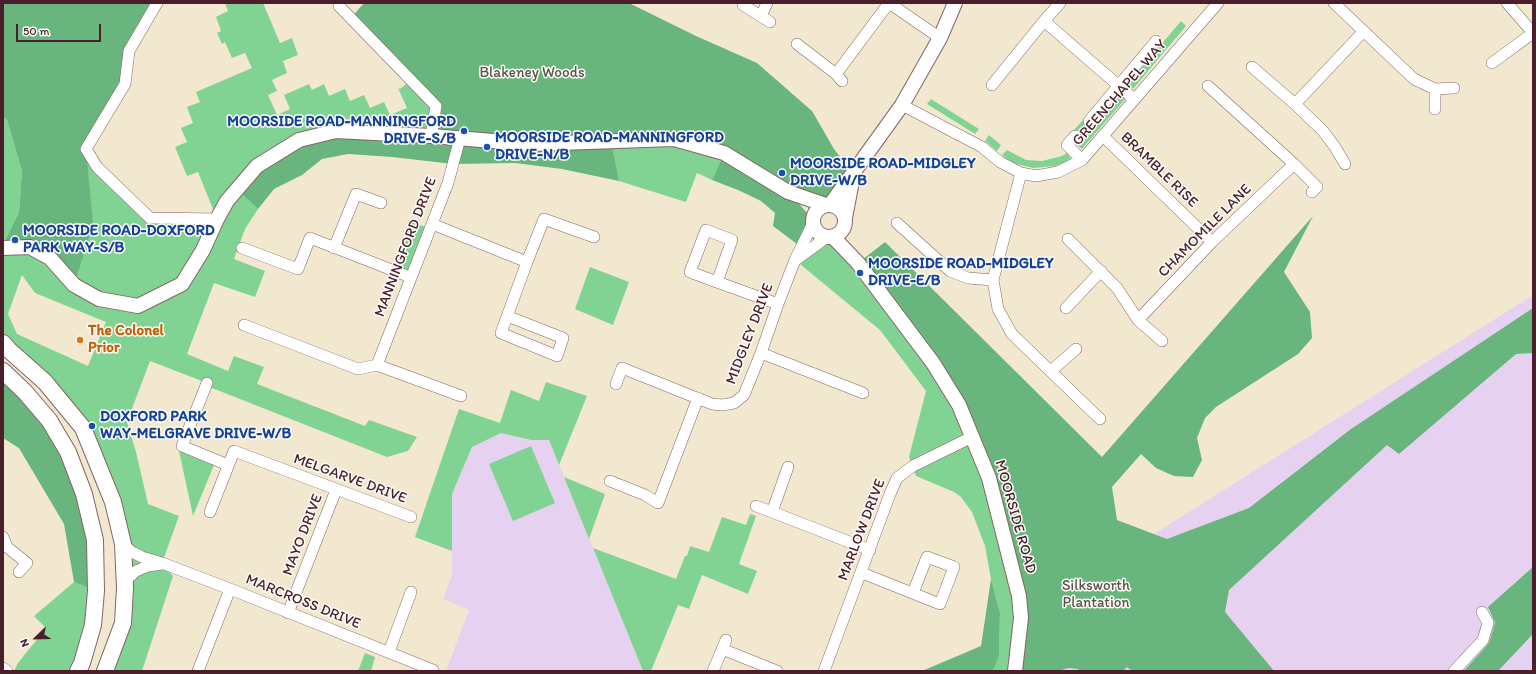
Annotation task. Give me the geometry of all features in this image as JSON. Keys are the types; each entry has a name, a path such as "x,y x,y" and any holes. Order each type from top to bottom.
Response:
{"main road":[{"path":"3,343 45,382 83,428 113,502 123,544 123,623 105,671"},
{"path":"3,371 25,392 49,420 68,452 84,494 95,540 96,591 92,625 82,663 78,671"}],"street":[{"path":"157,3 129,51 125,84 86,149 97,167 150,218 217,220"},
{"path":"743,5 766,19 767,3"},
{"path":"797,44 839,77 889,3 940,38"},
{"path":"813,221 817,210 828,205 853,174 902,105 940,38 955,3"},
{"path":"992,85 1060,3"},
{"name":"GREENCHAPEL WAY","path":"902,105 982,147 1000,162 1021,173 1036,176 1058,172 1082,160 1218,3"},
{"path":"1334,3 1414,79 1435,89 1454,88"},
{"path":"1492,63 1533,33 1506,3"},
{"path":"340,4 436,106 431,136"},
{"path":"1044,21 1134,99"},
{"path":"1295,104 1363,32"},
{"path":"1090,121 1156,41"},
{"path":"1252,66 1295,104 1322,131 1335,147 1345,164"},
{"path":"1208,86 1294,164 1316,187 1312,192"},
{"path":"1435,89 1435,109"},
{"path":"3,248 30,247 50,258 74,285 99,299 138,306 182,284 203,250 227,201 257,166 299,140 336,131 431,136 531,144 674,140 724,153 788,192 838,207 842,211 858,264"},
{"path":"1075,136 1067,145 1082,160"},
{"name":"BRAMBLE RISE","path":"1103,136 1212,242"},
{"name":"MANNINGFORD DRIVE","path":"376,366 448,183 460,138"},
{"name":"CHAMOMILE LANE","path":"1138,320 1212,242 1294,164"},
{"path":"1021,173 993,280 998,309 1012,334 1100,419"},
{"path":"795,260 830,237 841,232 845,221 853,174"},
{"path":"788,192 813,221 817,232 830,237 858,264"},
{"path":"334,248 356,194 381,203"},
{"path":"508,316 563,338 557,356 501,333 544,219 594,237"},
{"name":"MIDGLEY DRIVE","path":"616,384 622,368 712,404 722,405 734,403 744,395 795,260 813,221"},
{"path":"897,223 950,271 968,278 993,280"},
{"path":"432,224 527,262"},
{"path":"717,282 732,240 706,230 690,272 717,282 778,304"},
{"path":"242,248 298,269 310,238 410,277"},
{"path":"1068,239 1117,288 1138,320 1162,340"},
{"name":"MOORSIDE ROAD","path":"858,264 933,363 959,405 989,478 1019,596 1021,618 1015,671"},
{"path":"1066,308 1101,271"},
{"path":"244,325 358,369 376,366 461,396"},
{"path":"1050,371 1076,349"},
{"path":"760,353 863,393"},
{"path":"207,383 182,446 228,465 210,512"},
{"path":"610,481 645,495 658,503 698,398"},
{"name":"MARLOW DRIVE","path":"824,671 862,573 890,494 898,478 913,466 972,437"},
{"name":"MELGARVE DRIVE","path":"228,465 234,451 411,517"},
{"path":"772,512 788,467"},
{"name":"MAYO DRIVE","path":"288,613 336,490"},
{"path":"756,506 870,550"},
{"path":"3,537 7,546 30,560 19,572"},
{"name":"MARCROSS DRIVE","path":"123,544 132,552 142,557 230,589 433,670"},
{"path":"124,582 136,571 148,566 162,563"},
{"path":"862,573 913,593"},
{"path":"198,671 230,589"},
{"path":"389,652 411,592"},
{"path":"1454,671 1483,640 1488,623 1482,612"},
{"path":"713,671 724,644 777,671"},
{"path":"3,668 7,671"}],"shaded area":[{"path":"1533,295 1533,671 1015,671 1021,618"},
{"path":"501,433 531,440 549,440 643,671 446,671 469,610 443,599 452,575 452,494 472,447"}],"green space":[{"path":"3,3 157,3 141,30 125,84 86,149 93,224 74,285 50,258 3,245 19,212 22,171 7,120 3,117"},
{"path":"225,3 263,3 280,43 292,38 298,55 283,61 287,73 272,80 277,91 268,95 277,115 290,109 284,95 309,84 312,90 324,84 329,96 345,89 350,101 364,95 370,108 384,102 390,115 407,108 398,88 400,89 411,80 436,106 431,136 336,131 238,189 258,209 245,229 234,259 265,271 255,297 214,283 187,354 228,371 234,356 264,367 257,384 365,426 369,420 417,437 408,451 387,457 212,388 207,383 150,361 127,422 136,452 148,504 179,516 162,563 173,576 142,671 105,671 123,623 123,544 83,428 3,343 3,248 86,149 150,218 217,219 198,172 187,176 175,147 187,142 181,128 193,123 187,107 200,102 196,92 252,68 245,53 232,58 225,42 222,44 217,33 221,31 216,17 228,11","holes":["22,275 35,293 106,322 88,366 17,334 8,314"]},
{"name":"Blakeney Woods","path":"364,3 629,3 696,36 757,63 812,111 834,149 853,174 830,205 789,192 813,220 801,247 773,226 775,213 761,201 712,180 724,153 674,139 611,141 619,181 562,169 515,163 453,164 348,154 322,159 302,175 274,189 258,209 237,189 257,166 336,131 431,136 436,106 351,18"},
{"path":"1181,21 1186,26 1133,89 1128,84"},
{"path":"1121,94 1126,98 1082,149 1077,145"},
{"path":"931,99 979,129 975,134 927,104"},
{"path":"3,117 7,120 22,171 19,212 3,245"},
{"path":"1083,120 1088,125 1080,135 1074,130"},
{"path":"989,135 1001,145 997,151 985,141"},
{"path":"674,139 724,153 712,180 697,173 686,202 619,181 610,141"},
{"path":"1007,150 1026,160 1042,161 1062,156 1067,153 1071,159 1055,166 1033,168 1013,163 1002,155"},
{"name":"Silksworth Plantation","path":"1313,216 1284,272 1310,312 1312,338 1298,354 1216,407 1205,418 1197,438 1202,460 1193,477 1174,476 1156,468 1141,454 1112,487 1117,520 1167,539 1249,508 1351,429 1533,308 1533,353 1516,354 1399,454 1387,445 1229,590 1225,612 1274,671 1132,671 1127,667 1123,671 1080,671 1078,669 1069,668 1058,671 1015,671 1019,596 959,405 858,263 885,242 1102,457"},
{"path":"412,222 431,229 410,277 392,270 400,247 403,248"},
{"path":"833,237 959,405 1019,596 1015,671 993,671 999,656 1000,613 991,579 985,546 972,512 961,497 954,492 916,476 909,457 926,391 880,330 795,260"},
{"path":"590,267 629,282 613,325 575,309"},
{"path":"3,371 25,392 84,494 96,591 74,582 64,524 19,448 3,438"},
{"path":"546,382 587,396 559,465 549,440 531,440 501,433 472,447 452,494 452,551 415,537 459,409 500,423 511,390 539,401"},
{"path":"531,446 555,503 513,521 489,464"},
{"path":"179,451 214,465 193,516"},
{"path":"564,477 605,494 589,539"},
{"path":"750,514 756,516 739,564 757,571 748,594 702,575 689,609 678,605 651,671 643,671 593,548 676,579 690,546 709,552 722,517 746,525"},
{"path":"1533,567 1533,634 1498,671 1464,671 1489,643 1495,623 1488,607"},
{"path":"991,579 1000,613 999,656 993,671 922,671 981,646"},
{"path":"74,582 96,591 78,671 14,671 18,663 46,628 34,616"},
{"path":"365,653 375,657 371,671 358,671"}],"place":[{"name":"MOORSIDE ROAD-MANNINGFORD DRIVE-S/B","path":"464,131"},
{"name":"MOORSIDE ROAD-MANNINGFORD DRIVE-N/B","path":"487,147"},
{"name":"MOORSIDE ROAD-MIDGLEY DRIVE-W/B","path":"782,173"},
{"name":"MOORSIDE ROAD-DOXFORD PARK WAY-S/B","path":"15,240"},
{"name":"MOORSIDE ROAD-MIDGLEY DRIVE-E/B","path":"860,273"},
{"name":"The Colonel Prior","path":"80,340"},
{"name":"DOXFORD PARK WAY-MELGRAVE DRIVE-W/B","path":"92,426"}]}
